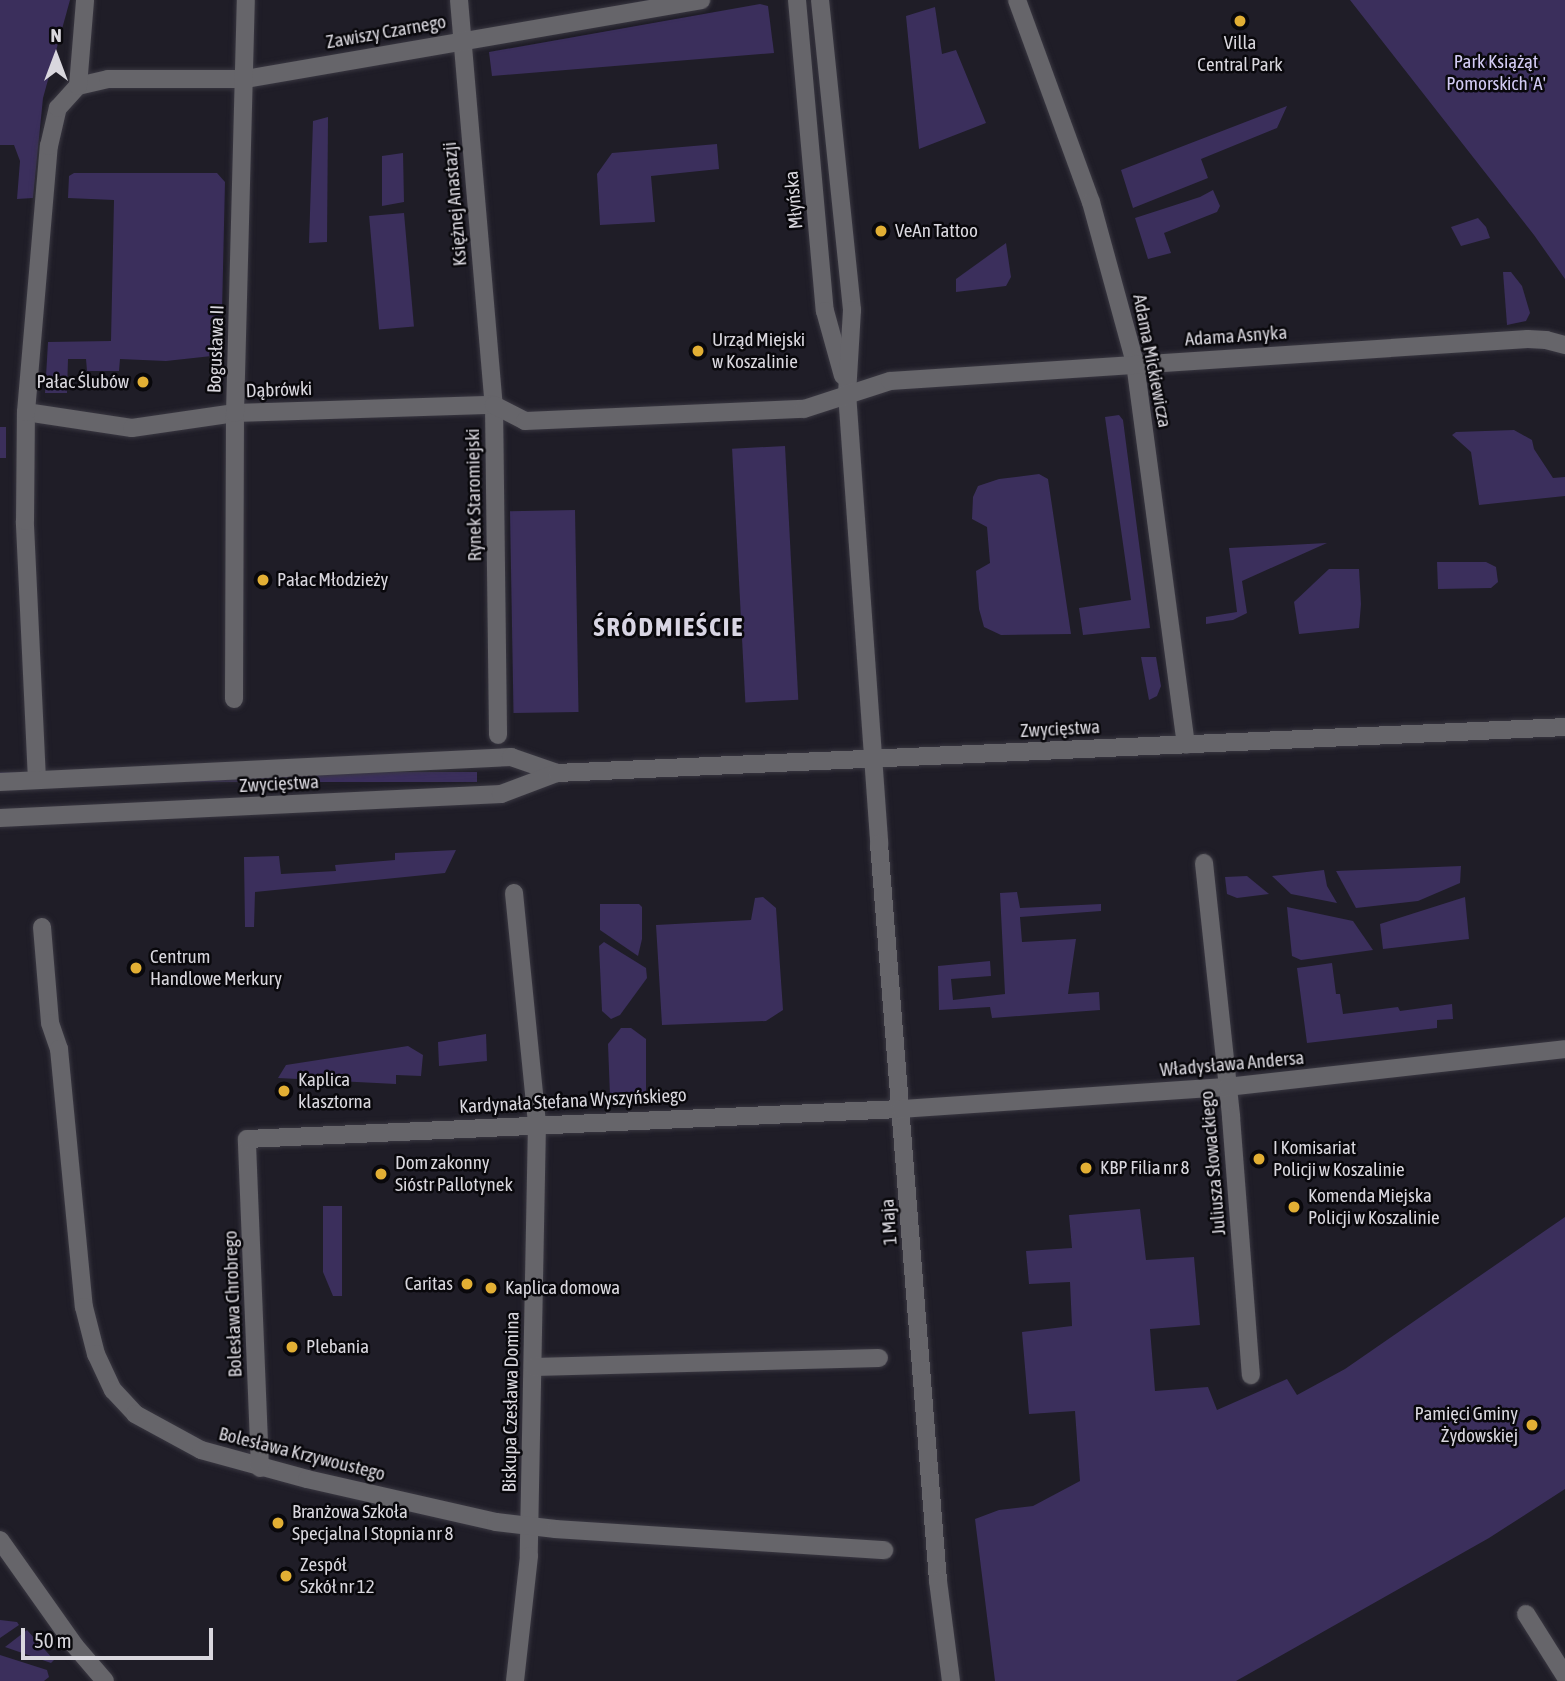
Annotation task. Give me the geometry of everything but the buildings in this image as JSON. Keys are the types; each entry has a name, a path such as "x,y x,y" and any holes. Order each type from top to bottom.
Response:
{"street":[{"path":"37,780 25,521 26,412 49,146 58,108 78,86 85,0"},
{"name":"Bogusława II","path":"234,699 235,413 246,0"},
{"name":"Księżnej Anastazji","path":"459,0 494,405"},
{"name":"Zawiszy Czarnego","path":"78,86 108,79 245,79 701,0"},
{"name":"Młyńska","path":"797,0 825,311 847,393"},
{"name":"Młyńska","path":"820,0 852,310 847,393 873,759"},
{"name":"Adama Mickiewicza","path":"1017,0 1091,202 1135,363 1186,745"},
{"name":"Adama Asnyka","path":"847,393 890,381 1135,363 1546,340 1565,345"},
{"name":"Rynek Staromiejski","path":"498,735 494,405 524,421 804,409 847,393"},
{"name":"Dąbrówki","path":"26,412 132,428 235,413 494,405"},
{"name":"Zwycięstwa","path":"0,818 501,794 557,774 1565,727"},
{"name":"Zwycięstwa","path":"0,782 511,757 557,774"},
{"name":"1 Maja","path":"873,759 938,1581 951,1681"},
{"name":"Juliusza Słowackiego","path":"1204,863 1227,1087 1251,1375"},
{"name":"Biskupa Czesława Domina","path":"514,893 537,1124 530,1526 515,1681"},
{"name":"Bolesława Krzywoustego","path":"42,927 50,1023 59,1049 84,1307 96,1354 113,1391 135,1414 201,1450 260,1468 496,1522 884,1550"},
{"name":"Władysława Andersa","path":"901,1109 1227,1087 1565,1049"},
{"name":"Kardynała Stefana Wyszyńskiego","path":"247,1139 901,1109"},
{"name":"Bolesława Chrobrego","path":"247,1139 260,1468"},
{"path":"533,1367 879,1358"},
{"path":"2,1549 75,1646 105,1681"},
{"path":"1526,1614 1565,1676"}],"green space":[{"path":"0,0 70,0 43,98 33,198 17,199 20,161 14,145 0,145"},
{"name":"Park Książąt Pomorskich 'A'","path":"1350,0 1565,0 1565,279 1534,235"},
{"path":"760,4 768,6 774,53 492,76 489,52"},
{"path":"935,7 942,54 956,50 986,123 919,149 906,16"},
{"path":"1287,106 1277,128 1201,159 1208,178 1133,208 1121,170"},
{"path":"328,117 327,242 309,243 313,121"},
{"path":"717,144 719,169 651,176 655,222 600,225 597,174 612,153"},
{"path":"403,153 404,202 382,206 382,156"},
{"path":"74,173 217,173 225,182 221,355 166,361 120,359 119,371 87,371 86,359 68,359 67,393 45,393 48,342 111,341 114,200 68,198 69,176"},
{"path":"1213,190 1220,206 1217,212 1164,233 1171,253 1148,259 1135,218 1200,197"},
{"path":"404,213 414,327 379,330 369,216"},
{"path":"1478,218 1486,227 1490,238 1461,246 1451,227"},
{"path":"1006,243 1011,277 1006,286 956,292 956,279"},
{"path":"1503,272 1511,272 1522,286 1530,313 1526,321 1507,325"},
{"path":"1119,415 1123,420 1150,628 1083,635 1079,608 1131,600 1105,417"},
{"path":"0,427 6,427 6,458 0,458"},
{"path":"1514,430 1532,440 1534,449 1553,478 1565,477 1565,496 1479,505 1471,452 1452,435 1456,432"},
{"path":"785,446 798,700 745,702 732,449"},
{"path":"1039,474 1048,479 1071,634 1001,635 984,627 979,609 976,571 990,563 987,527 972,519 973,497 978,486 999,479"},
{"path":"575,510 579,712 514,713 510,511"},
{"path":"1327,543 1242,581 1247,613 1233,620 1206,624 1206,617 1237,612 1229,548"},
{"path":"1437,562 1486,562 1496,567 1498,582 1491,588 1438,589"},
{"path":"1329,569 1359,569 1359,628 1299,634 1294,602"},
{"path":"1141,657 1156,657 1161,686 1157,696 1149,700"},
{"path":"0,772 477,772 477,782 0,782"},
{"path":"456,850 445,873 255,892 254,927 245,927 244,857 279,856 281,874 336,871 335,865 395,860 395,853"},
{"path":"1461,866 1460,883 1418,901 1356,908 1336,871"},
{"path":"1324,870 1327,886 1337,903 1291,894 1272,876"},
{"path":"1247,876 1269,894 1237,898 1227,894 1225,877"},
{"path":"1017,892 1020,908 1101,904 1101,911 1020,917 1022,942 1076,939 1068,994 1099,992 1100,1010 992,1018 990,1007 939,1010 938,966 990,961 991,976 951,979 953,1000 1005,994 1000,893"},
{"path":"763,897 776,908 783,1010 766,1021 662,1025 656,925 751,920 755,898"},
{"path":"1465,897 1469,939 1383,949 1380,924"},
{"path":"600,904 639,904 642,907 642,939 638,956 600,930"},
{"path":"1287,907 1353,921 1373,950 1301,960 1292,956"},
{"path":"604,942 646,968 647,978 620,1015 611,1019 602,1011 599,946"},
{"path":"1332,963 1336,994 1340,994 1343,1014 1398,1007 1400,1011 1452,1004 1453,1019 1437,1020 1437,1028 1307,1043 1297,968"},
{"path":"621,1028 631,1028 646,1039 646,1102 620,1103 610,1096 608,1044"},
{"path":"486,1034 487,1061 439,1066 438,1042"},
{"path":"408,1046 423,1055 421,1076 396,1075 396,1084 278,1078 286,1065"},
{"path":"323,1206 342,1206 342,1296 333,1296 323,1272"},
{"path":"1140,1209 1146,1260 1194,1257 1200,1325 1150,1329 1155,1391 1208,1387 1217,1410 1287,1379 1297,1395 1345,1369 1565,1217 1565,1489 1489,1538 1236,1681 995,1681 975,1519 999,1510 1033,1506 1080,1481 1075,1411 1029,1414 1022,1332 1072,1326 1070,1282 1029,1284 1026,1251 1072,1248 1069,1215"},
{"path":"0,1620 17,1622 19,1625 0,1638"},
{"path":"27,1630 54,1660 51,1663 5,1647"},
{"path":"0,1655 47,1670 49,1677 44,1681 0,1681"}],"place":[{"name":"Villa Central Park","path":"1240,21"},
{"name":"VeAn Tattoo","path":"881,231"},
{"name":"Urząd Miejski w Koszalinie","path":"698,351"},
{"name":"Pałac Ślubów","path":"143,382"},
{"name":"Pałac Młodzieży","path":"263,580"},
{"name":"Centrum Handlowe Merkury","path":"136,968"},
{"name":"Kaplica klasztorna","path":"284,1091"},
{"name":"I Komisariat Policji w Koszalinie","path":"1259,1159"},
{"name":"KBP Filia nr 8","path":"1086,1168"},
{"name":"Dom zakonny Sióstr Pallotynek","path":"381,1174"},
{"name":"Komenda Miejska Policji w Koszalinie","path":"1294,1207"},
{"name":"Caritas","path":"467,1284"},
{"name":"Kaplica domowa","path":"491,1288"},
{"name":"Plebania","path":"292,1347"},
{"name":"Pamięci Gminy Żydowskiej","path":"1532,1425"},
{"name":"Branżowa Szkoła Specjalna I Stopnia nr 8","path":"278,1523"},
{"name":"Zespół Szkół nr 12","path":"286,1576"}],"district":[{"name":"ŚRÓDMIEŚCIE","path":"669,628"}]}
